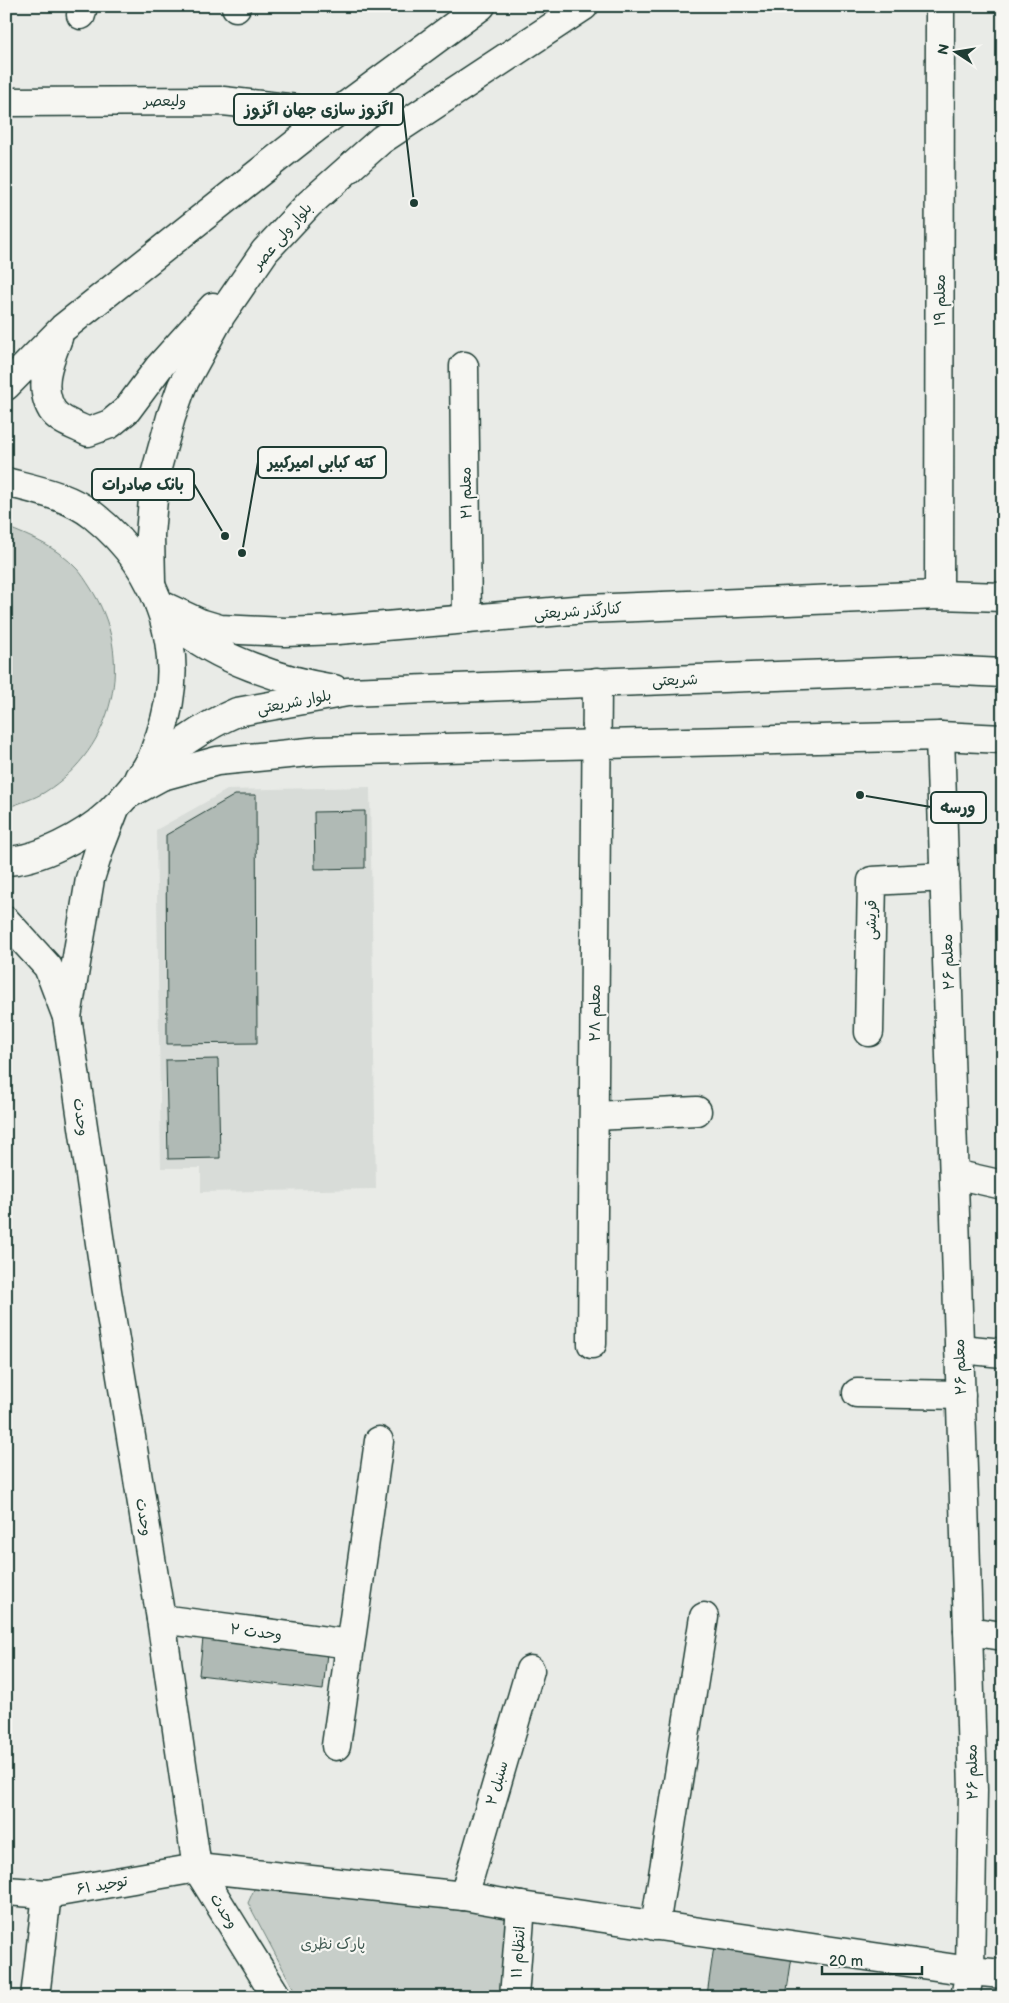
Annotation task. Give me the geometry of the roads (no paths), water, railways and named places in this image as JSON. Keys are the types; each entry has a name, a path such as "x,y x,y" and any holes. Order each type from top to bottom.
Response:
{"main road":[{"path":"6,386 62,328 313,130 481,6"},
{"name":"بلوار ولی عصر","path":"155,593 150,535 155,475 171,417 182,386 222,315 266,251 309,204 381,140 584,6"},
{"name":"معلم ۱۹","path":"939,595 940,6"},
{"name":"ولیعصر","path":"6,102 224,101 297,109 313,130"},
{"path":"62,328 46,372 45,390 52,411 66,422 88,432 110,424 127,410 159,366 266,251"},
{"name":"معلم ۲۱","path":"464,366 467,619"},
{"path":"6,482 53,494 93,515 126,546 155,593 167,625 172,670 167,715 152,758 127,793 95,826 56,848 6,862"},
{"name":"کنارگذر شریعتی","path":"155,593 200,623 220,629 285,632 338,630 586,609 939,595 1003,597"},
{"name":"بلوار شریعتی","path":"155,593 180,627 219,652 275,674 313,686 347,692"},
{"name":"شریعتی","path":"347,692 941,670 1003,673"},
{"name":"معلم ۲۸","path":"592,1344 597,682"},
{"name":"بلوار شریعتی","path":"127,793 180,743 203,728 237,712 347,692"},
{"path":"127,793 162,776 217,761 319,751 596,746 940,736 1003,739"},
{"name":"معلم ۲۶","path":"940,736 973,1790 968,1984"},
{"name":"وحدت","path":"67,1017 90,878 100,847 127,793"},
{"name":"قریشی","path":"870,1032 872,882 945,877"},
{"name":"وحدت","path":"6,921 48,967 67,1017 107,1291 161,1619 197,1868 277,1997"},
{"path":"595,1116 697,1111"},
{"path":"954,1174 1003,1184"},
{"path":"959,1349 1003,1353"},
{"path":"856,1393 961,1395"},
{"path":"336,1746 379,1440"},
{"path":"655,1926 704,1616"},
{"name":"وحدت ۲","path":"161,1619 350,1644"},
{"path":"968,1631 1003,1636"},
{"name":"سنبل ۲","path":"464,1896 530,1670"},
{"name":"توحید ۶۱","path":"6,1892 47,1894 197,1868 464,1896 655,1926 968,1984 1003,1974"},
{"path":"35,1997 47,1894"},
{"name":"انتظام ۱۱","path":"514,1997 521,1906"}],"place":[{"name":"اگزوز سازی جهان اگزوز","path":"414,203"},
{"name":"بانک صادرات","path":"225,536"},
{"name":"کته کبابی امیرکبیر","path":"242,553"},
{"name":"ورسه","path":"860,795"}],"park label":[{"name":"پارک نظری","path":"333,1944"}]}
